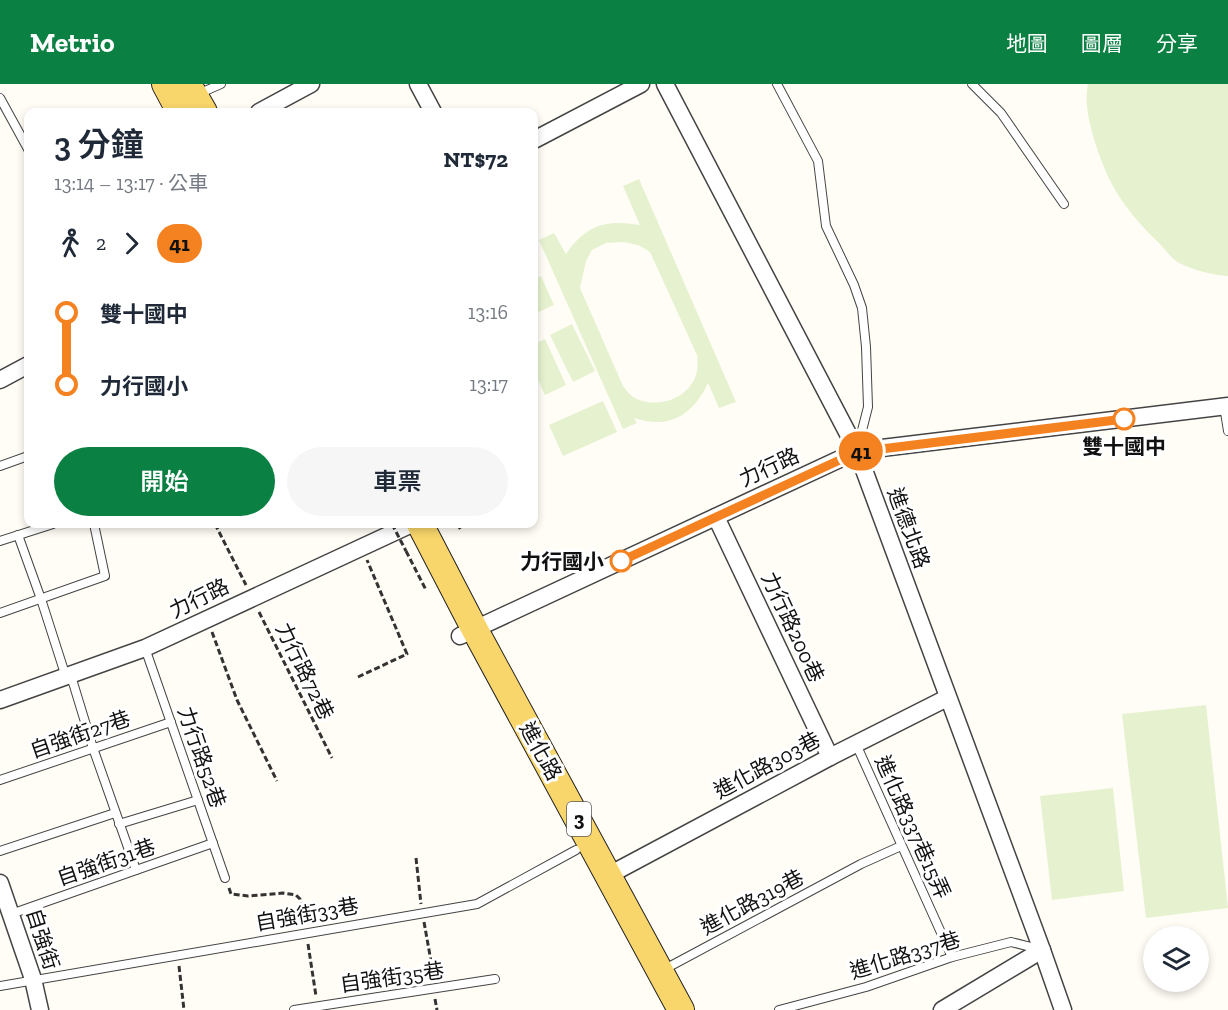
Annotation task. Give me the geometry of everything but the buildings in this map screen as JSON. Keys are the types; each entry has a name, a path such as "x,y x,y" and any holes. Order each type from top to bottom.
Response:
{"main road":[{"path":"165,84 192,101"},
{"name":"進化路","path":"407,529 609,875 681,1010"},
{"name":"進化路","path":"467,633 576,850 662,1010"}],"street":[{"path":"266,108 311,84"},
{"path":"418,84 431,108"},
{"path":"538,138 641,84"},
{"name":"進德北路","path":"664,84 857,452 1063,1010"},
{"path":"0,380 24,367"},
{"name":"力行路","path":"467,633 857,452 1226,406"},
{"name":"力行路200巷","path":"716,517 830,757"},
{"name":"力行路","path":"0,700 145,648 362,547 407,529"},
{"name":"進化路303巷","path":"609,875 830,757 947,698"},
{"name":"自強街","path":"2,893 33,979 40,1010"},
{"path":"942,1010 1042,950"}],"lane":[{"path":"192,101 221,84"},
{"path":"777,84 818,161 826,226 854,285 862,308 868,407 857,452"},
{"path":"972,84 1001,112 1064,204"},
{"path":"0,98 24,142"},
{"path":"1226,406 1228,432"},
{"path":"0,466 24,457"},
{"path":"0,541 41,528"},
{"path":"0,614 105,576 95,528"},
{"path":"18,536 136,870"},
{"name":"力行路52巷","path":"145,648 225,878"},
{"name":"自強街27巷","path":"0,780 171,722"},
{"name":"進化路337巷15弄","path":"856,744 952,957"},
{"path":"119,824 198,800"},
{"path":"0,851 115,813"},
{"name":"自強街31巷","path":"10,914 213,843"},
{"name":"進化路319巷","path":"660,972 861,864 901,846"},
{"name":"自強街33巷","path":"0,986 477,904 576,850"},
{"name":"進化路337巷","path":"779,1010 866,987 952,957 1011,942 1042,950"},
{"name":"自強街35巷","path":"294,1010 495,980"}],"path":[{"name":"力行路72巷","path":"216,528 332,758"},
{"path":"407,529 426,590"},
{"path":"358,677 406,654 362,547"},
{"path":"207,619 237,700 277,781"},
{"path":"416,858 423,914 434,972 436,1010"},
{"path":"225,878 231,894 258,896 283,893 296,895 300,900 318,1006"},
{"path":"178,956 184,1010"}],"green space":[{"path":"1088,84 1228,84 1228,276 1203,272 1176,261 1127,207 1111,183 1099,155 1089,119"},
{"path":"639,179 736,402 719,408 708,383 695,404 678,417 658,422 634,418 637,423 623,429 539,240 554,233 566,254 581,236 597,226 616,223 640,225 623,186","holes":["623,242 638,245 650,252 697,355 697,370 692,383 681,395 666,401 641,400 633,397 624,387 580,288 586,261 592,250 606,243"]},
{"path":"541,276 554,305 538,312 538,277"},
{"path":"572,324 595,371 573,382 550,335"},
{"path":"545,339 566,385 545,395 538,380 538,342"},
{"path":"603,401 617,432 563,456 549,425"},
{"path":"1206,705 1228,908 1146,918 1122,714"},
{"path":"1113,788 1124,891 1052,900 1040,796"}],"bus line":[{"name":"41","path":"621,561 857,452 1124,419"}],"place":[{"name":"雙十國中","path":"1124,419"},
{"name":"力行國小","path":"621,561"}]}
